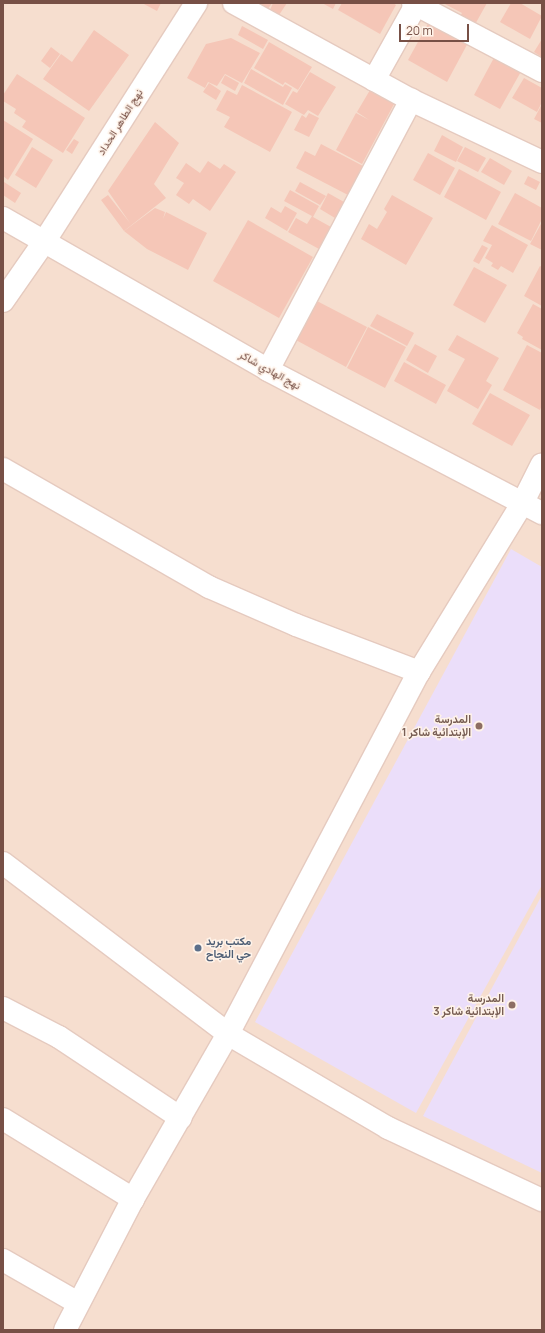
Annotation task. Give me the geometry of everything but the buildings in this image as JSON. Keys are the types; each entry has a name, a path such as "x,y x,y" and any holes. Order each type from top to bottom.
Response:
{"street":[{"name":"نهج الطاهر الحداد","path":"3,302 44,242 196,3"},
{"path":"234,3 411,100 542,162"},
{"path":"374,80 415,4 542,71"},
{"path":"268,370 411,100"},
{"name":"نهج الهادي شاكر","path":"3,218 268,370 542,513"},
{"path":"65,1330 133,1199 228,1034 419,672 523,502 542,464"},
{"path":"3,468 209,587 296,625 419,672"},
{"path":"3,863 228,1034 388,1128 542,1200"},
{"path":"3,1008 59,1037 181,1118"},
{"path":"3,1118 133,1199"},
{"path":"3,1260 78,1303"}],"shaded area":[{"path":"3,3 542,3 542,1330 3,1330"},
{"name":"المدرسة الإبتدائية شاكر 1","path":"511,549 542,567 542,885 416,1113 255,1022"},
{"name":"المدرسة الإبتدائية شاكر 3","path":"542,895 542,1173 423,1116"}],"place":[{"name":"المدرسة الإبتدائية شاكر 1","path":"479,726"},
{"name":"مكتب بريد حي النجاح","path":"198,948"},
{"name":"المدرسة الإبتدائية شاكر 3","path":"512,1005"}]}
